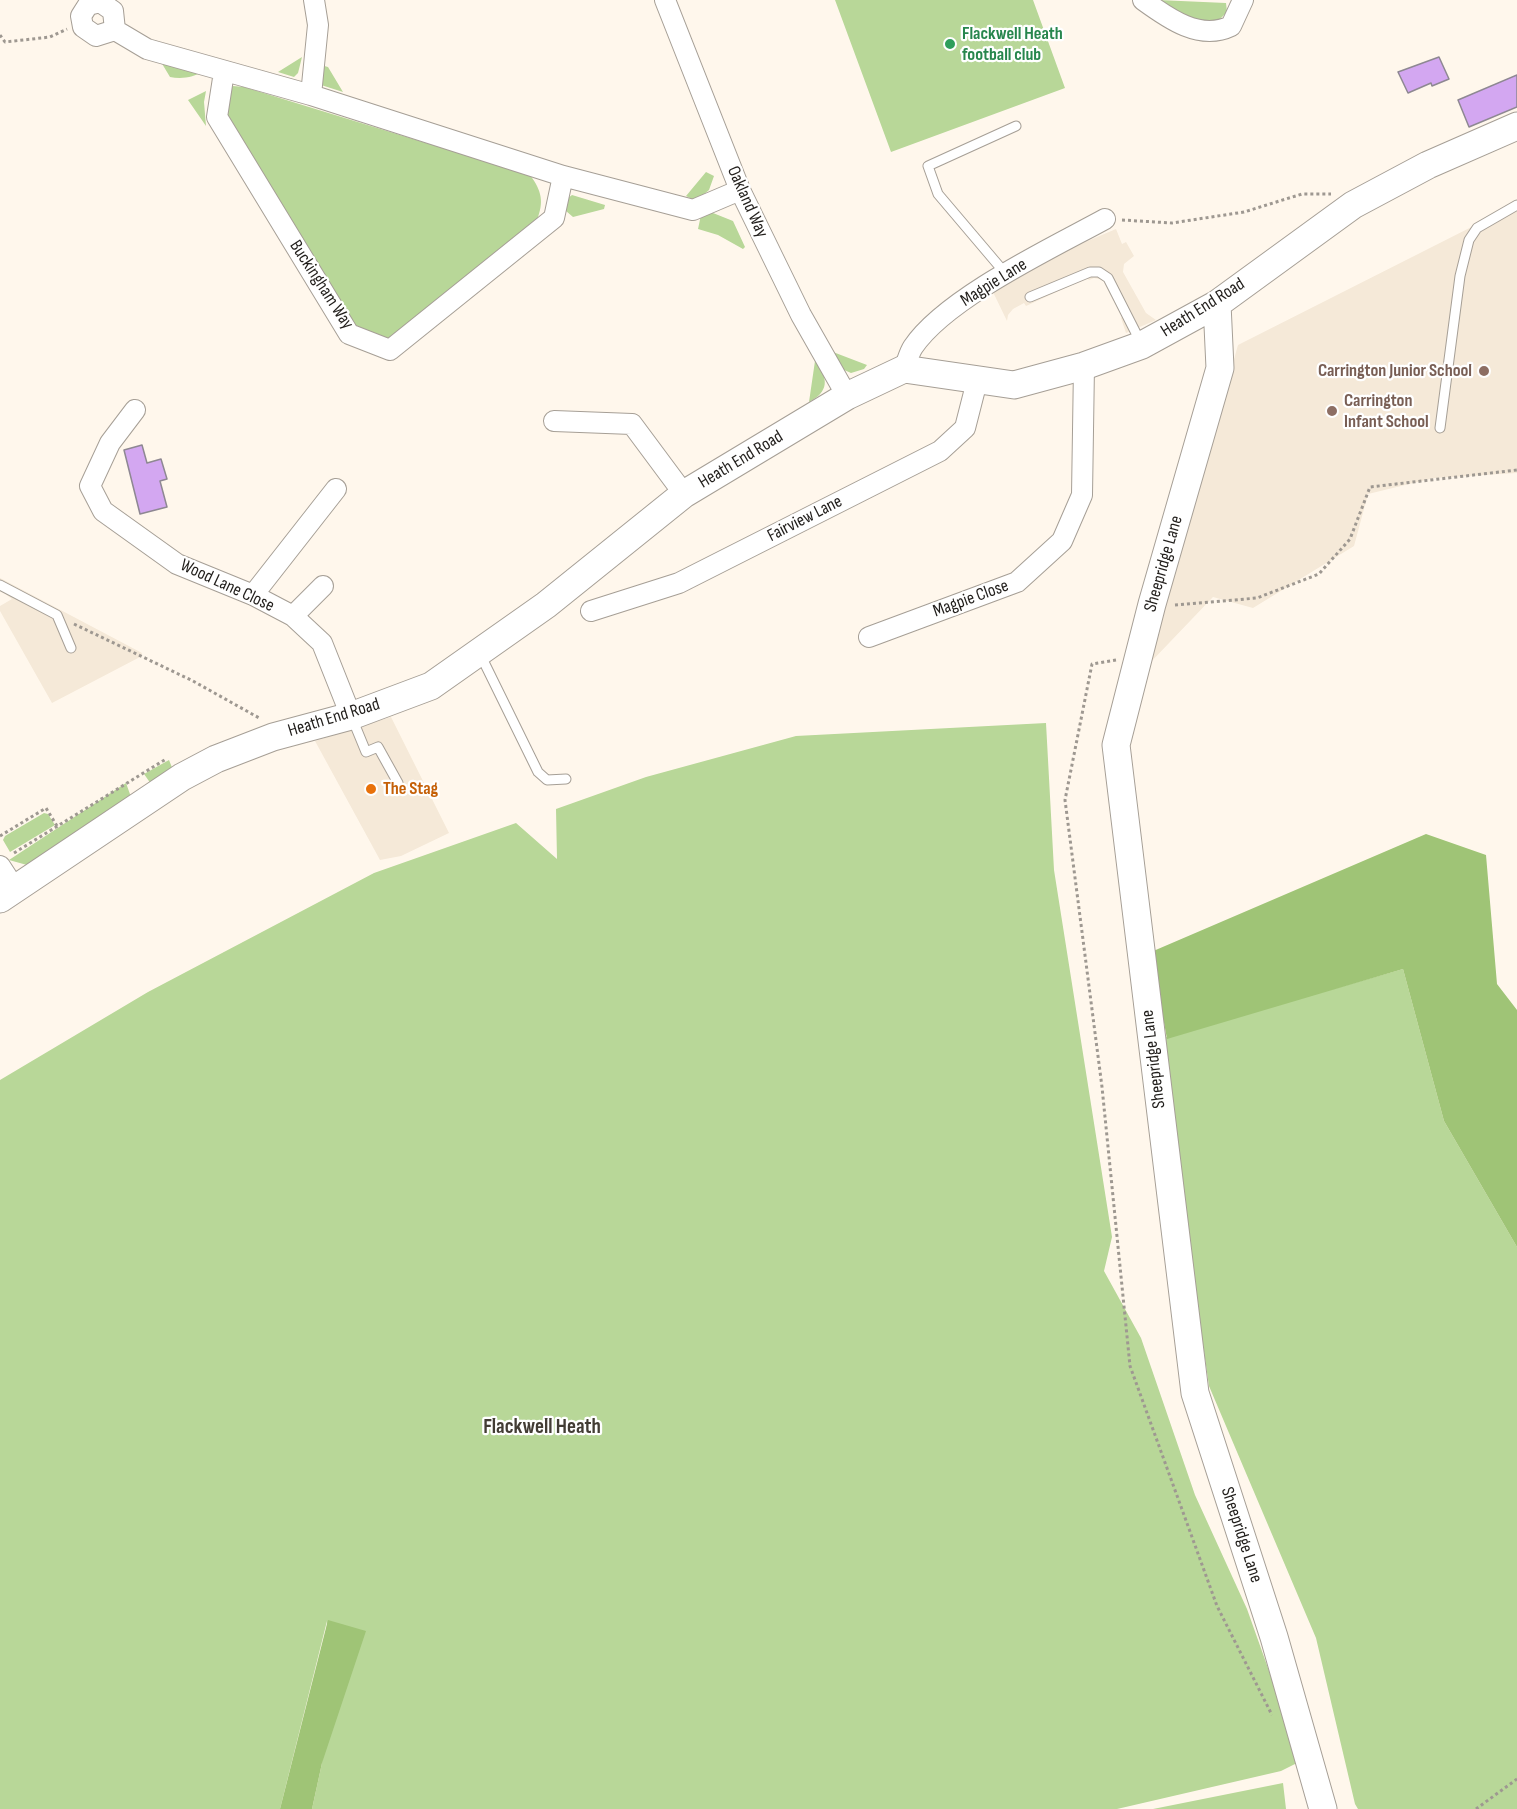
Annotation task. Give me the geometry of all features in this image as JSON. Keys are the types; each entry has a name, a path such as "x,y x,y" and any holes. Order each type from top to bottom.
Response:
{"street":[{"path":"311,94 318,25 314,0"},
{"name":"Oakland Way","path":"665,0 740,190 801,315 847,396"},
{"path":"1143,0 1164,15 1196,30 1217,33 1231,26 1243,0"},
{"path":"115,30 113,11 100,2 88,4 81,16 83,27 96,36 115,30 147,49 224,72 311,94 563,176 693,210 740,190"},
{"name":"Buckingham Way","path":"224,72 217,117 349,334 390,350 554,218 563,176"},
{"name":"Heath End Road","path":"7,894 182,777 207,764 273,737 351,716 431,686 480,654 546,605 684,494 847,396 904,369 1014,385 1084,366 1142,345 1217,304 1353,205 1428,165 1517,126"},
{"name":"Magpie Lane","path":"904,369 913,347 941,318 1005,273 1105,219"},
{"name":"Sheepridge Lane","path":"1217,304 1220,368 1152,604 1116,745 1195,1393 1274,1637 1323,1809"},
{"name":"Magpie Close","path":"868,637 1017,582 1062,541 1082,495 1084,366"},
{"name":"Fairview Lane","path":"591,611 679,583 940,451 965,429 977,381"},
{"name":"Wood Lane Close","path":"135,410 110,442 90,486 103,511 177,564 253,596 293,616 322,643 351,716"},
{"path":"554,421 632,424 684,494"},
{"path":"253,596 336,489"},
{"path":"293,616 323,586"},
{"path":"0,866 7,894"}],"lane":[{"path":"1005,273 938,194 928,166 1016,126"},
{"path":"1440,428 1460,276 1469,240 1477,228 1517,205"},
{"path":"1030,297 1090,272 1099,272 1108,278 1142,345"},
{"path":"0,585 57,615 70,648"},
{"path":"480,654 538,772 547,780 566,779"},
{"path":"351,716 366,752 378,747 398,783"}],"path":[{"path":"0,35 5,42 50,36 82,23"},
{"path":"1105,219 1172,223 1244,212 1302,194 1331,194"},
{"path":"1152,604 1188,606 1257,598 1319,574 1350,539 1370,487 1517,470"},
{"path":"57,615 193,681 261,719"},
{"path":"1138,655 1092,664 1065,800 1102,1087 1130,1366 1217,1606 1275,1721"},
{"path":"0,836 46,808 57,826"},
{"path":"1476,1809 1517,1779"}],"shaded area":[{"name":"Carrington Infant School","path":"1517,204 1517,473 1434,478 1368,494 1354,546 1253,608 1213,597 1148,665 1238,345"},
{"path":"1116,229 1122,244 1126,242 1134,256 1124,264 1123,272 1146,313 1156,320 1126,333 1121,318 1124,315 1109,281 1087,278 1026,306 1024,303 1013,309 1007,321 993,292 1050,257"},
{"path":"0,578 142,653 140,657 52,703 0,611 0,606 12,599 0,590"},
{"path":"391,717 449,833 401,856 380,860 315,741"}],"green space":[{"name":"Flackwell Heath football club","path":"835,0 1033,0 1065,88 891,152"},
{"path":"1158,0 1226,3 1227,12 1214,25 1188,19"},
{"path":"302,57 298,73 294,77 278,72"},
{"path":"161,62 202,71 187,77 170,77"},
{"path":"317,64 328,67 343,92 318,84"},
{"path":"233,86 244,87 530,175 541,197 541,208 537,220 395,337 380,344 360,338 217,109 224,91"},
{"path":"206,91 204,102 206,126 188,100"},
{"path":"706,172 714,176 709,190 696,201 686,196"},
{"path":"572,195 605,205 604,209 573,217 559,205"},
{"path":"708,211 733,221 745,247 743,249 718,235 698,229 701,215"},
{"path":"833,352 867,365 864,369 851,373 842,369"},
{"path":"815,361 823,373 825,384 820,394 809,402"},
{"path":"1046,723 1054,870 1112,1237 1104,1271 1141,1338 1195,1495 1247,1609 1301,1761 1281,1771 1117,1809 312,1809 322,1763 327,1621 280,1809 0,1809 0,1080 148,992 374,873 516,823 557,859 556,809 646,777 796,736"},
{"path":"169,760 173,770 151,784 144,774"},
{"path":"126,783 131,797 27,865 9,860"},
{"path":"44,813 48,814 55,825 10,852 3,840 5,836"},
{"path":"1426,834 1486,855 1497,984 1517,1010 1517,1247 1444,1121 1403,969 1167,1039 1151,952"},
{"path":"1403,969 1444,1121 1517,1247 1517,1809 1358,1809 1355,1804 1316,1638 1209,1386 1159,1039"},
{"path":"328,1620 366,1631 322,1763 312,1809 280,1809"},
{"path":"1283,1783 1286,1809 1153,1809"}],"building":[{"path":"1439,57 1449,79 1432,86 1431,83 1408,93 1398,72"},
{"path":"1517,75 1517,107 1469,127 1458,100"},
{"path":"142,445 147,463 161,459 167,479 160,481 167,507 140,514 124,450"}],"place":[{"name":"Flackwell Heath football club","path":"950,44"},
{"name":"Carrington Junior School","path":"1484,371"},
{"name":"Carrington Infant School","path":"1332,411"},
{"name":"The Stag","path":"371,789"}],"district":[{"name":"Flackwell Heath","path":"542,1428"}]}
